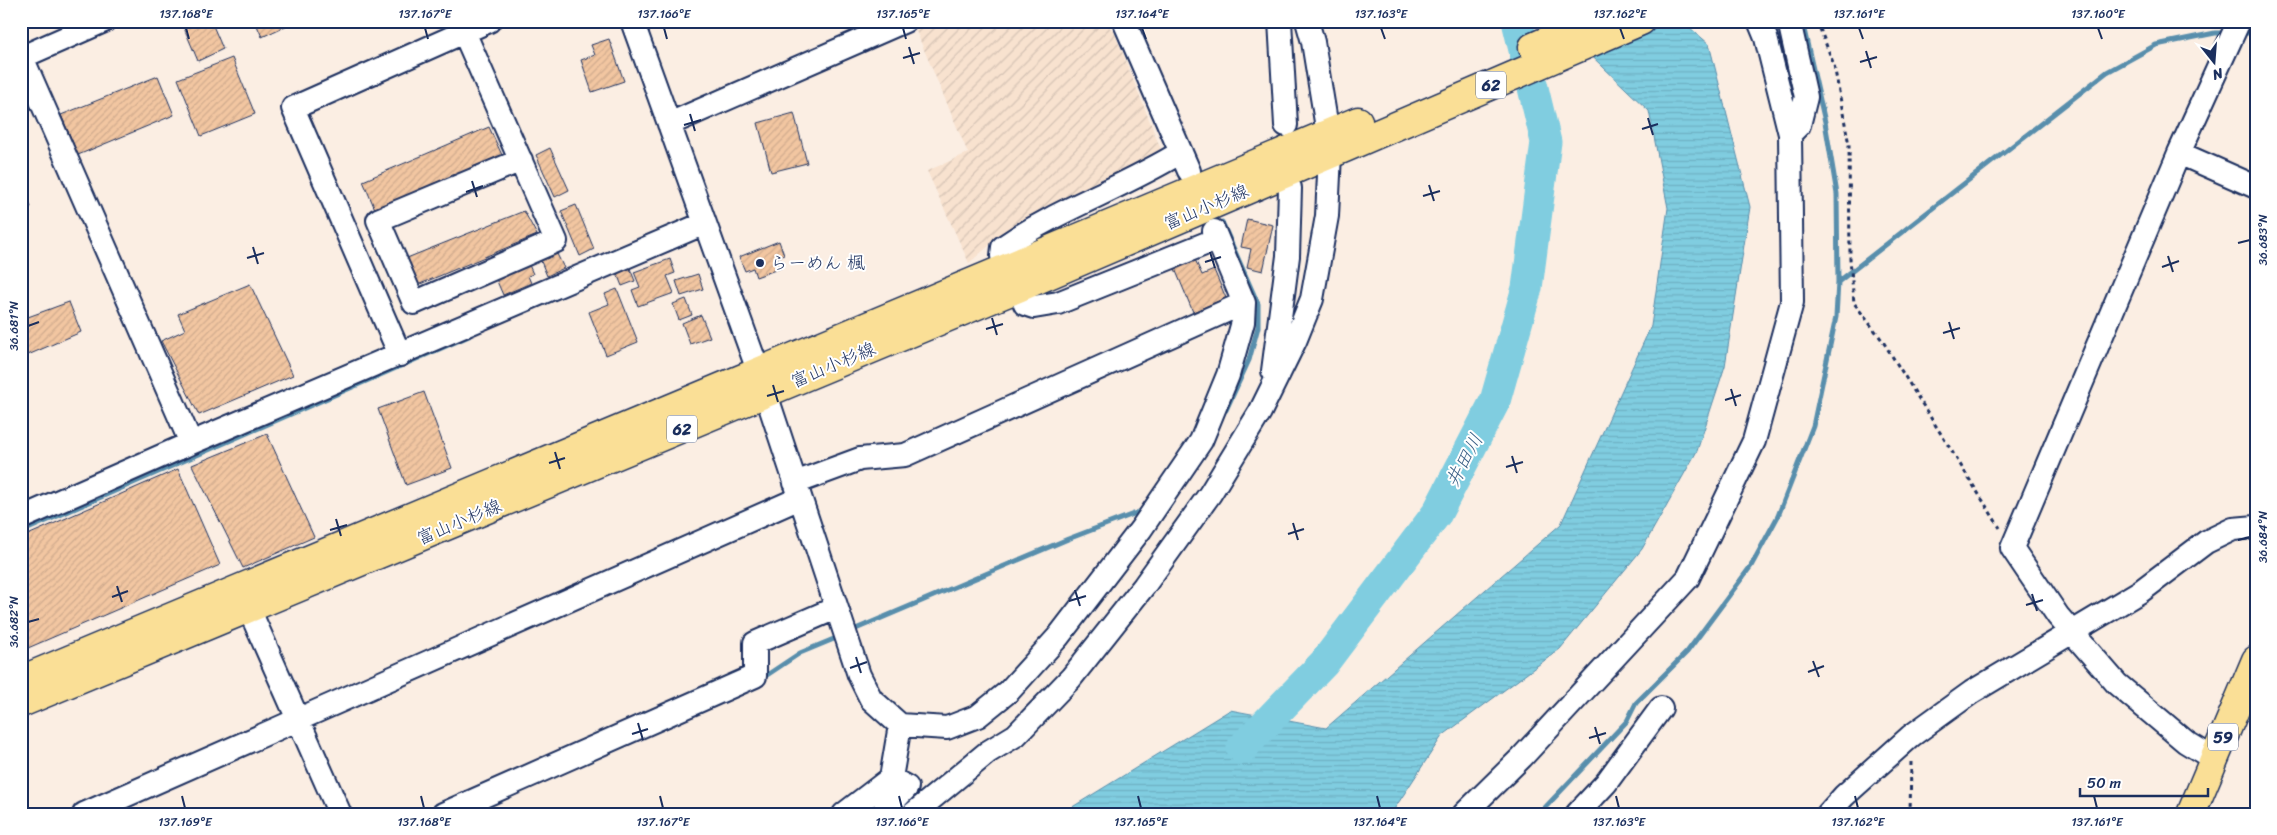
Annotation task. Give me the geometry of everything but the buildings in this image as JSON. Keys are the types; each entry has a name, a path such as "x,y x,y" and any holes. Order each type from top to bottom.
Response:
{"main road":[{"name":"富山小杉線","path":"1334,142 1592,21"},
{"name":"富山小杉線","path":"21,703 249,609 762,384 1334,142 1641,21"},
{"name":"富山小杉線","path":"21,680 762,384"},
{"name":"59","path":"2191,814 2256,660"}],"street":[{"path":"104,21 22,56 191,443"},
{"path":"400,355 293,108 488,21"},
{"path":"632,21 762,384 859,676 871,699 900,725 947,728 978,716 1009,691 1058,637 1141,529 1200,442 1228,376 1244,322 1244,303 1215,235 1058,303 1034,308 1024,304 1002,256 1003,247 1031,228 1149,172 1185,162 1124,21"},
{"path":"669,124 905,21"},
{"path":"1280,21 1286,125"},
{"path":"913,814 988,752 1016,735 1071,678 1144,586 1210,494 1271,389 1295,341 1312,299 1327,216 1334,142 1307,21"},
{"path":"1464,814 1522,757 1688,578 1754,442 1792,302 1790,134 1766,38 1759,21"},
{"path":"1789,21 1806,97 1799,125 1790,134"},
{"path":"2214,759 2186,742 2117,684 2074,632 2058,616 2012,548 2178,153 2241,23"},
{"path":"464,32 521,160 556,241 414,303 378,220 521,160"},
{"path":"2178,153 2256,187"},
{"path":"1271,389 1288,256 1290,188"},
{"path":"21,518 191,443 705,223"},
{"path":"84,814 298,719 797,490 860,459 905,455 1244,303"},
{"path":"1828,814 1844,796 1911,736 1972,692 2141,592 2206,542 2233,529 2256,527"},
{"path":"443,814 755,676 755,643 836,608"},
{"path":"249,609 340,814"},
{"path":"1577,814 1606,783 1661,708"},
{"path":"844,814 891,778 900,725"},
{"path":"881,814 907,787 891,778"}],"path":[{"path":"1817,21 1834,65 1849,145 1850,259 1854,303 1882,340 2012,548"},
{"path":"1910,814 1911,736"}],"shaded area":[{"path":"920,21 1105,21 1115,34 1164,157 1029,217 1004,233 969,263 927,171 968,153 913,24"}],"water":[{"path":"1555,21 1682,21 1709,44 1750,207 1725,366 1697,451 1642,549 1560,649 1442,736 1391,814 1061,814 1230,710 1326,728 1561,524 1651,326 1668,208 1649,111"}],"waterway":[{"name":"井田川","path":"1242,748 1324,663 1437,513 1495,401 1527,288 1546,142 1517,21"},
{"path":"1539,814 1627,721 1636,703 1687,652 1751,566 1778,516 1813,426 1836,317 1838,282 1837,194 1825,122 1802,21"},
{"path":"1838,282 2107,72 2156,45 2215,33 2228,33"},
{"path":"2241,33 2256,33"},
{"path":"1222,222 1258,304 1258,327 1249,360 1226,410"},
{"path":"21,532 469,336"},
{"path":"851,631 1068,539 1144,510"},
{"path":"761,679 800,653 841,636"}],"place":[{"name":"らーめん 楓","path":"760,263"}]}
